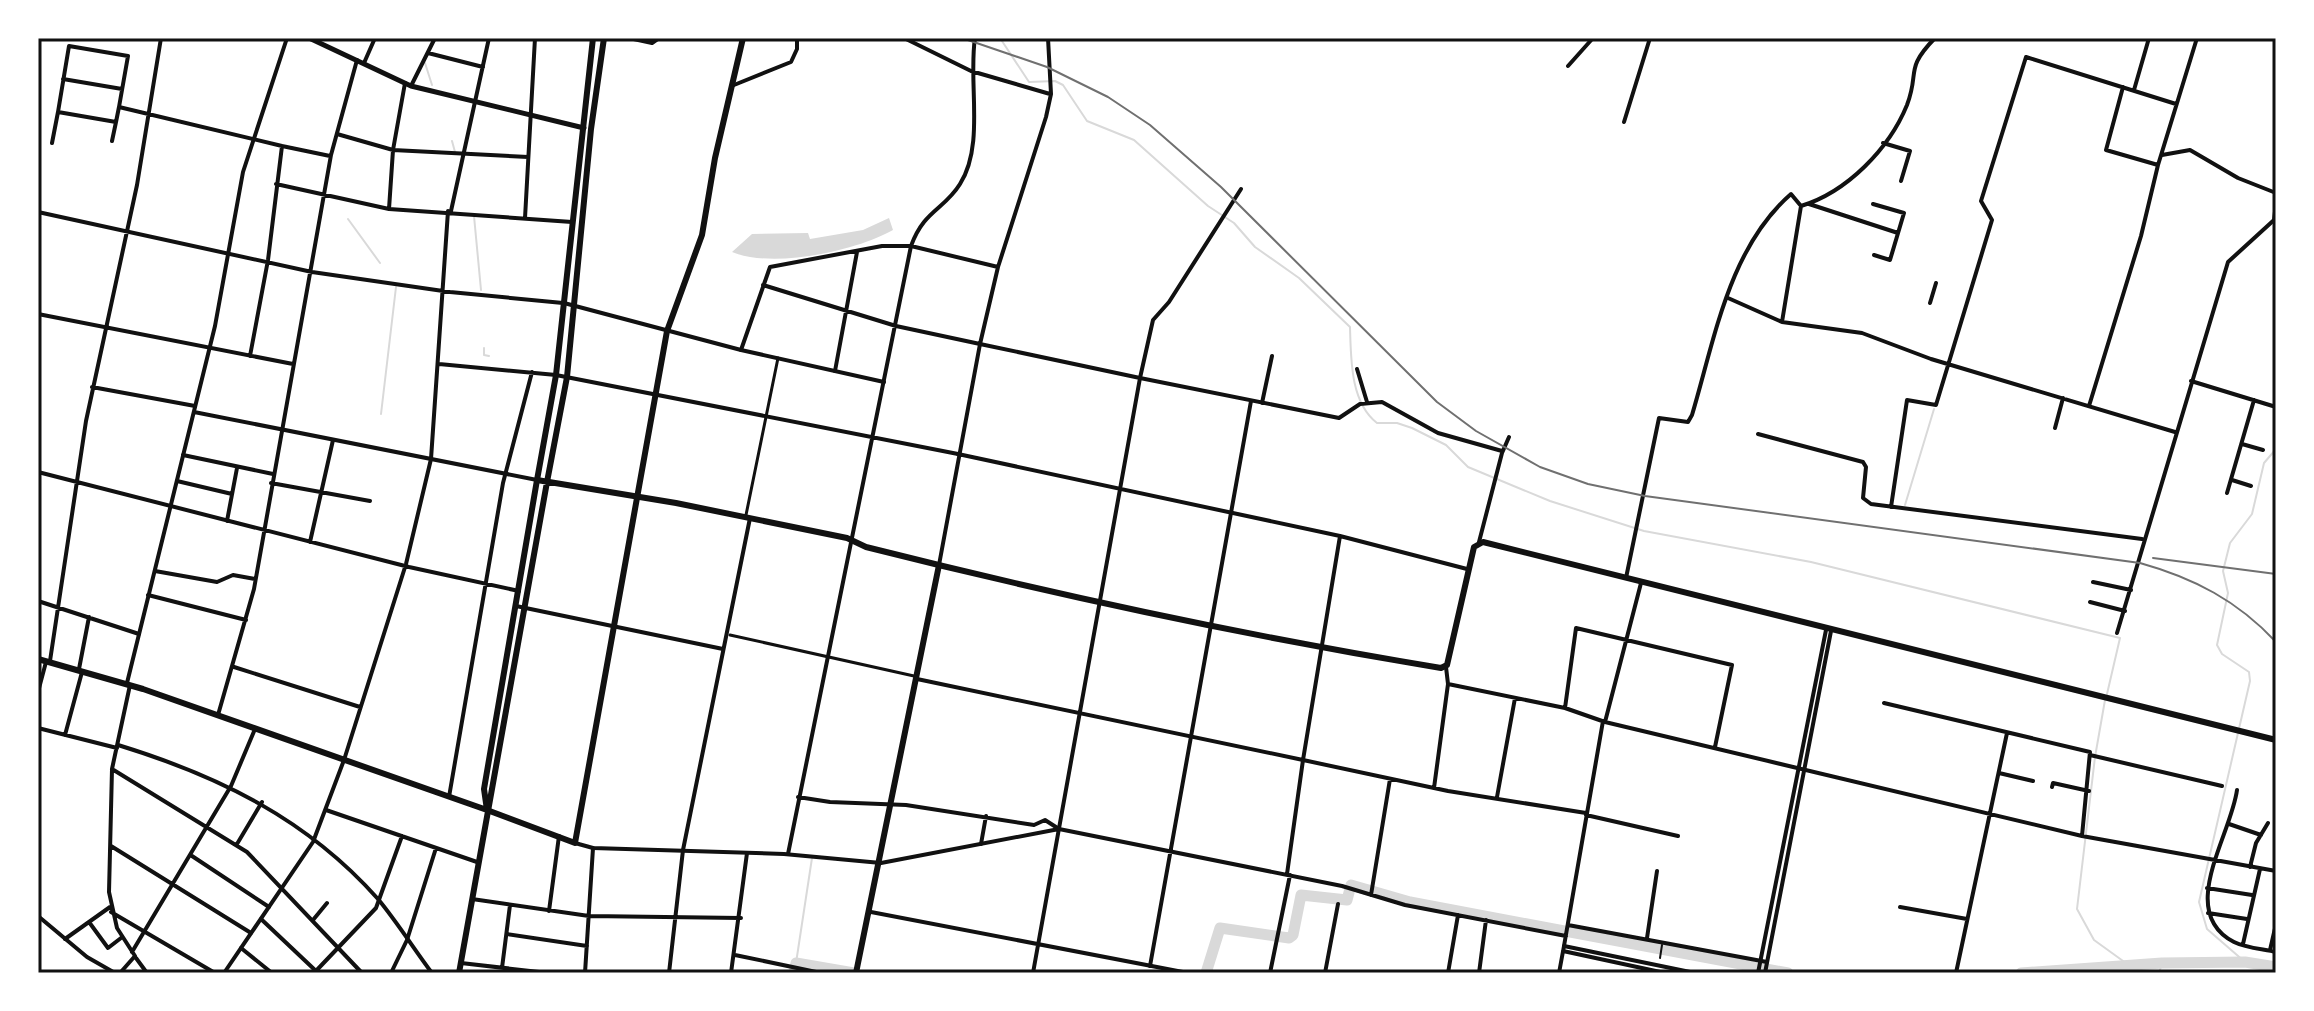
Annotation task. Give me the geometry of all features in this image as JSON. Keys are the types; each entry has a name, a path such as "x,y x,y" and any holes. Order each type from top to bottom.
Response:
{"main road":[{"path":"309,38 408,84 586,128"},
{"path":"459,973 567,377 593,38"},
{"path":"487,810 484,789 556,375 572,222 604,38"},
{"path":"38,659 218,715 575,843 667,331 702,235 715,158 743,38"},
{"path":"537,480 747,518 1209,626 1446,667 1467,569 1474,547 1479,543 2276,740"},
{"path":"857,971 893,805 939,565"}],"street":[{"path":"38,692 60,608 92,387 127,230 161,38"},
{"path":"147,973 121,938 111,909 112,769 139,634 209,348 240,183 287,38"},
{"path":"364,63 375,38"},
{"path":"389,209 393,150 408,84 435,38"},
{"path":"224,973 313,842 344,760 406,564 431,459 449,211 489,38"},
{"path":"525,218 535,38"},
{"path":"629,38 652,43 659,38"},
{"path":"734,85 791,62 797,49 797,38"},
{"path":"904,38 971,71 1051,94"},
{"path":"788,854 911,246 923,220 960,184 974,138 971,71 975,38"},
{"path":"939,565 958,454 998,267 1051,94 1048,38"},
{"path":"1568,66 1593,38"},
{"path":"1624,122 1650,38"},
{"path":"1801,206 1859,173 1883,143 1906,106 1915,59 1935,38"},
{"path":"2134,90 2148,38"},
{"path":"2089,406 2197,38"},
{"path":"52,143 69,46 128,56 112,141"},
{"path":"428,53 483,67"},
{"path":"1891,507 1907,400 1936,405 1992,220 1981,201 2026,57 2176,104"},
{"path":"218,715 234,667 255,579 331,156 357,60"},
{"path":"63,79 122,89"},
{"path":"2123,87 2106,150 2158,165"},
{"path":"119,107 331,156"},
{"path":"58,112 116,122"},
{"path":"337,134 393,150 528,157"},
{"path":"1883,143 1910,151 1901,181"},
{"path":"250,356 268,260 282,146"},
{"path":"2161,155 2190,150 2238,178 2276,193"},
{"path":"276,184 389,209 572,222"},
{"path":"1033,973 1118,491 1153,320 1178,289 1220,217 1241,189"},
{"path":"1626,580 1659,418 1688,422 1747,245 1764,220 1791,194 1801,206 1782,322"},
{"path":"2117,633 2131,590 2142,539 2228,262 2274,220 2276,203"},
{"path":"1809,204 1898,233"},
{"path":"1873,204 1904,213 1890,260 1874,255"},
{"path":"38,212 312,272 444,291 573,304 741,350 884,382"},
{"path":"741,350 770,267 882,246 911,246 998,267"},
{"path":"835,371 857,252"},
{"path":"1930,303 1936,283"},
{"path":"763,285 896,326 1339,418 1367,402 1382,402 1438,433 1502,451"},
{"path":"1728,298 1782,322 1862,333 1948,363 2175,432"},
{"path":"38,314 293,364"},
{"path":"1262,403 1272,356"},
{"path":"669,973 683,850 778,358"},
{"path":"439,364 556,375 874,436 1118,491 1340,536 1467,569"},
{"path":"1357,369 1367,402"},
{"path":"449,797 505,474 532,372"},
{"path":"2191,381 2276,407"},
{"path":"92,387 333,440 537,480"},
{"path":"2055,428 2063,398"},
{"path":"2227,493 2254,400"},
{"path":"1150,966 1173,852 1209,626 1251,401"},
{"path":"1758,434 1863,462 1866,467 1863,498 1871,504 2142,539"},
{"path":"1479,543 1502,451 1509,437"},
{"path":"310,542 333,440"},
{"path":"2242,444 2263,450"},
{"path":"183,455 273,474"},
{"path":"227,521 237,468"},
{"path":"38,472 170,508 519,591"},
{"path":"2232,480 2251,486"},
{"path":"177,481 232,494"},
{"path":"271,483 370,501"},
{"path":"1270,973 1340,536"},
{"path":"155,571 217,582 233,575 255,579"},
{"path":"2093,582 2131,590"},
{"path":"1559,973 1604,721 1641,583"},
{"path":"148,595 246,620"},
{"path":"38,601 139,634"},
{"path":"2090,602 2125,611"},
{"path":"516,606 723,649"},
{"path":"65,735 89,617"},
{"path":"1565,708 1576,628 1732,665 1715,747"},
{"path":"1758,973 1764,961 1829,630"},
{"path":"730,635 1191,738 1434,788 1586,814 1678,836"},
{"path":"234,667 360,707"},
{"path":"1434,788 1448,684 1446,667"},
{"path":"1448,684 1565,708 1604,721 2082,836 2276,871"},
{"path":"1497,797 1515,698"},
{"path":"1884,703 2222,786"},
{"path":"38,728 118,746 231,786 262,802 355,875 379,901 432,973"},
{"path":"38,916 65,939 117,973 134,954 145,930 192,856 231,786 255,729"},
{"path":"1957,971 2007,733"},
{"path":"2082,836 2091,755"},
{"path":"112,769 237,844 362,973"},
{"path":"1999,773 2033,781"},
{"path":"1371,895 1390,779"},
{"path":"2052,787 2053,783 2089,791"},
{"path":"2237,790 2207,888 2208,913 2218,930 2243,945 2273,951 2276,924"},
{"path":"798,797 986,816 1034,825 1045,820 1059,829 1566,936"},
{"path":"237,844 262,802"},
{"path":"326,810 477,862"},
{"path":"981,844 986,816"},
{"path":"2250,867 2268,823"},
{"path":"2229,824 2261,835"},
{"path":"575,843 593,848 788,854 881,863 1059,829"},
{"path":"261,919 315,972 379,901 402,836"},
{"path":"549,911 559,836"},
{"path":"111,846 251,933"},
{"path":"391,973 407,940 436,848"},
{"path":"585,973 593,848"},
{"path":"731,973 741,918 747,853"},
{"path":"192,856 269,907"},
{"path":"2243,945 2260,869"},
{"path":"1647,938 1657,871"},
{"path":"2207,888 2252,895"},
{"path":"472,899 589,916 741,918"},
{"path":"313,920 327,903"},
{"path":"1325,973 1338,904"},
{"path":"502,968 510,905"},
{"path":"1900,907 1967,919"},
{"path":"65,939 111,909"},
{"path":"111,909 215,973"},
{"path":"871,912 1188,973"},
{"path":"2208,913 2247,919"},
{"path":"1448,973 1458,915"},
{"path":"1479,973 1486,920"},
{"path":"89,922 108,948 121,938"},
{"path":"1568,926 1764,961"},
{"path":"507,934 587,946"},
{"path":"241,948 272,973"},
{"path":"1563,948 1694,973"},
{"path":"1563,948 1665,973"},
{"path":"735,955 821,973"},
{"path":"1764,961 1765,973"},
{"path":"461,963 548,973"},
{"path":"2162,973 2216,973"}],"lane":[{"path":"1660,958 1662,942"}],"shaded area":[{"path":"889,218 893,230 837,251 769,259 732,252 752,234 808,233 810,239 863,230"}],"waterway":[{"path":"1000,38 1029,82 1055,81 1063,85 1087,121 1134,140 1208,206 1234,223 1255,247 1299,278 1350,327 1357,392 1368,414 1377,423 1397,423 1412,428 1446,445 1468,467 1550,501 1644,531 1811,562 2120,638 2107,694"},
{"path":"425,63 432,85"},
{"path":"452,141 455,152"},
{"path":"474,216 481,290"},
{"path":"348,219 380,263"},
{"path":"381,414 396,287"},
{"path":"38,324 39,318"},
{"path":"484,348 484,355 489,356"},
{"path":"1905,505 1934,409"},
{"path":"2245,962 2207,929 2199,902 2250,681 2249,672 2222,654 2217,645 2228,593 2223,571 2230,543 2252,514 2264,463 2276,449"},
{"path":"2105,700 2077,909 2094,940 2130,966"},
{"path":"796,963 812,858"},
{"path":"1206,973 1220,928 1289,938 1293,935 1301,895 1347,900 1351,885 1410,902 1788,973"},
{"path":"2021,973 2162,963 2245,962 2276,967"},
{"path":"794,973 796,963 854,973"},
{"path":"2159,973 2162,963"}],"railway":[{"path":"962,38 1047,67 1108,97 1150,125 1221,187 1437,402 1476,431 1540,467 1588,484 1645,496 2140,563 2179,576 2214,593 2246,614 2276,642"},
{"path":"2153,558 2276,574"}]}
